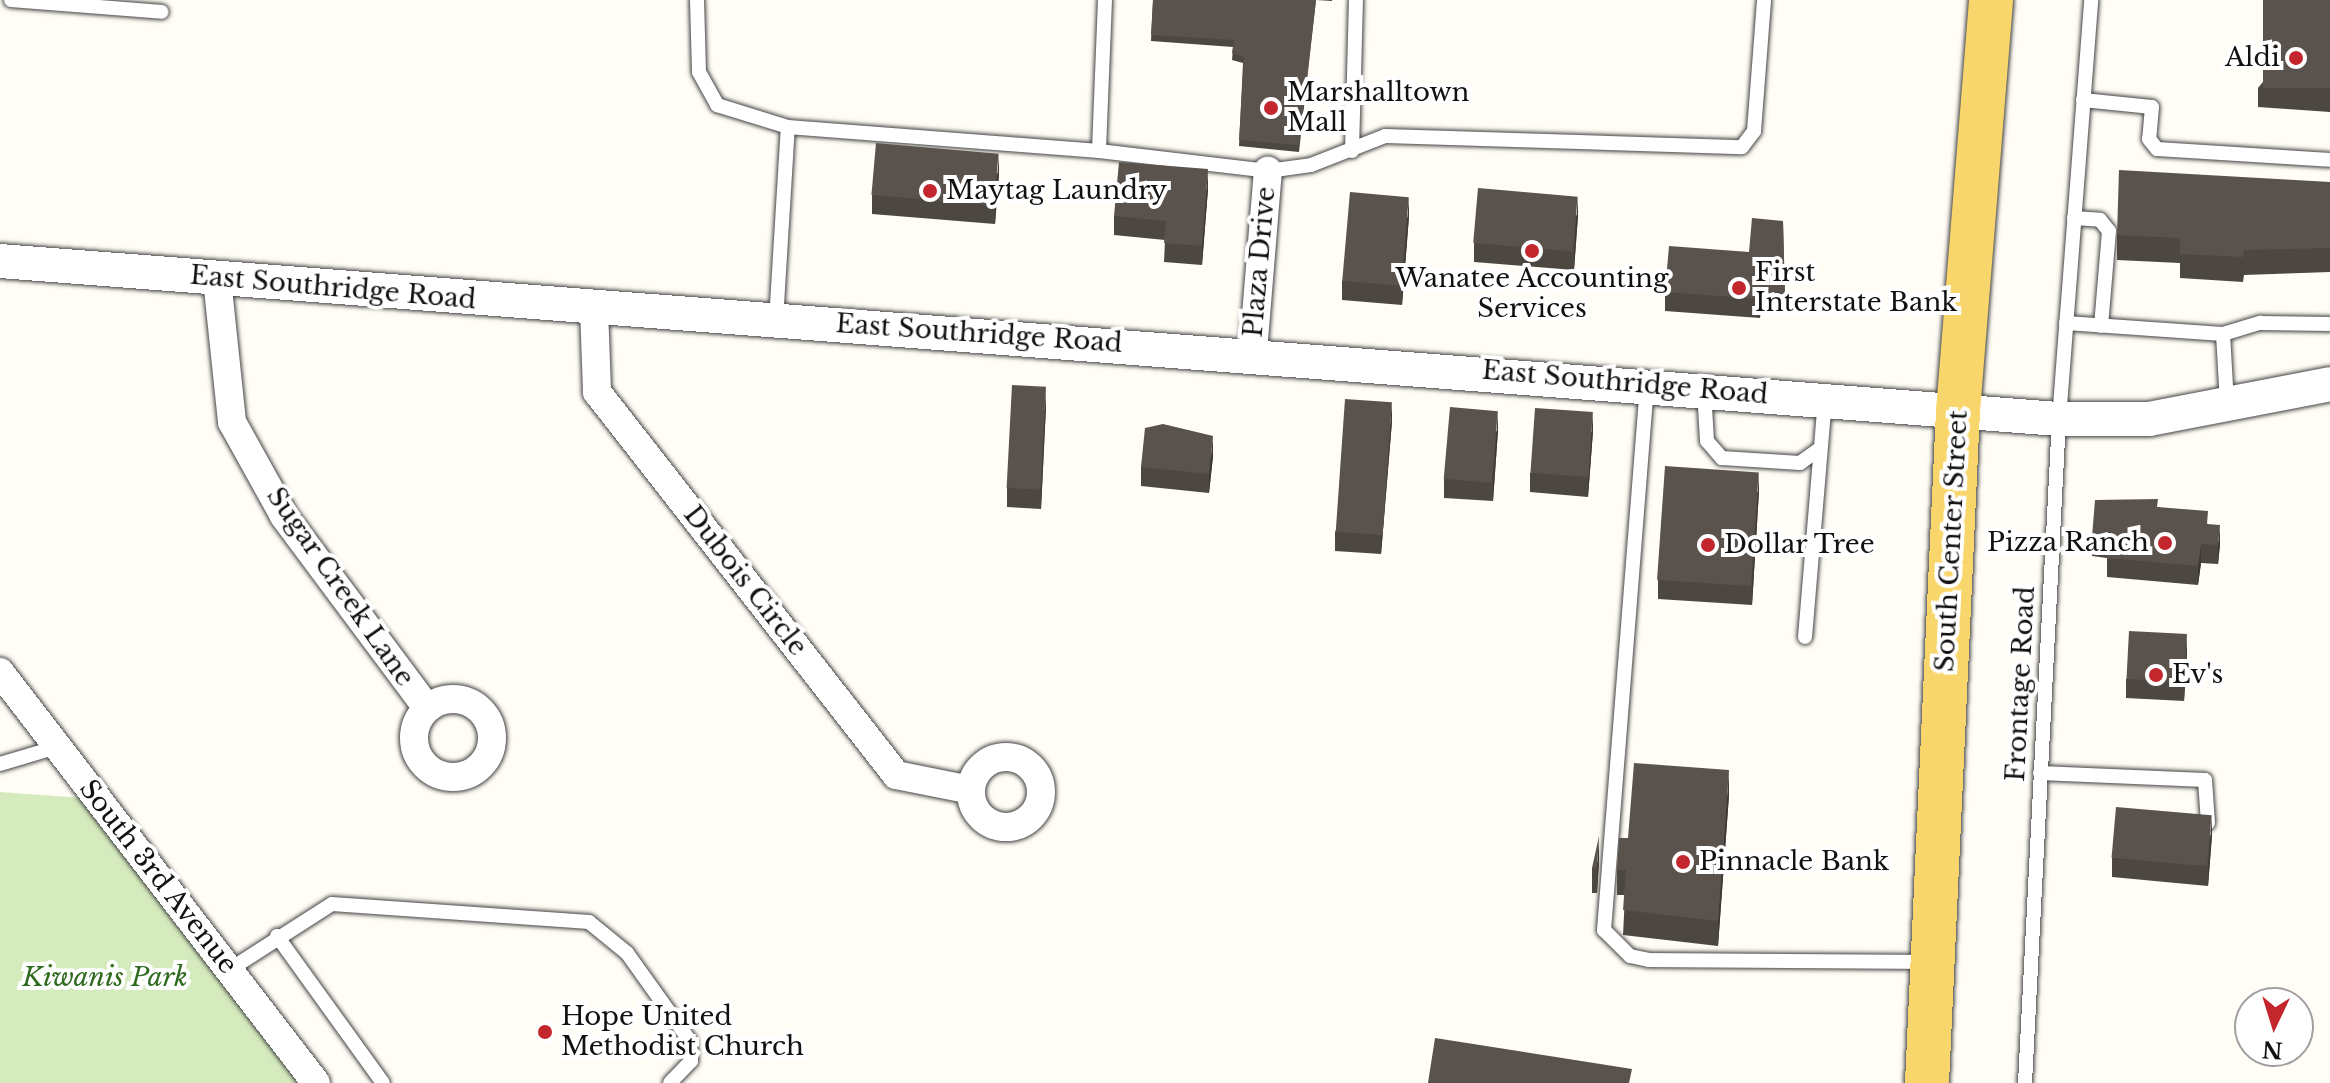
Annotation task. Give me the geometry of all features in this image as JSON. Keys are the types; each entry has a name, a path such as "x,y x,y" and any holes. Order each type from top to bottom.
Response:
{"main road":[{"name":"South Center Street","path":"1927,1083 1958,411 1991,0"}],"street":[{"name":"Plaza Drive","path":"1253,352 1268,171"},
{"name":"East Southridge Road","path":"0,261 594,309 1253,352 2059,419 2149,419 2227,407 2330,384"},
{"name":"Sugar Creek Lane","path":"217,279 232,422 284,516 427,708"},
{"name":"Dubois Circle","path":"594,309 597,392 877,751 896,775 971,790"},
{"name":"South 3rd Avenue","path":"0,672 316,1083"}],"lane":[{"path":"11,0 162,12"},
{"path":"697,0 699,72 717,105 788,127 1099,151 1268,171 1352,151 1385,136 1742,147 1754,131 1764,0"},
{"path":"1099,151 1105,0"},
{"path":"1352,151 1356,0"},
{"name":"Frontage Road","path":"2025,1083 2059,419 2091,0"},
{"path":"2083,100 2152,107 2149,139 2157,149 2330,160"},
{"path":"776,321 788,127"},
{"path":"2074,218 2112,219 2101,326"},
{"path":"2066,323 2223,334 2260,323 2330,324"},
{"path":"2223,334 2227,407"},
{"path":"1647,385 1604,930 1630,956 1649,960 1932,962"},
{"path":"1704,390 1707,441 1722,458 1800,463 1818,450"},
{"path":"1805,637 1818,450 1825,400"},
{"path":"0,764 57,747"},
{"path":"2040,773 2205,780 2208,823"},
{"path":"229,970 277,936 332,904 589,922 627,953 690,1041 691,1061 670,1083"},
{"path":"277,936 383,1083"}],"green space":[{"name":"Kiwanis Park","path":"0,792 97,799 316,1083 0,1083"}],"building":[{"name":"Marshalltown Mall","path":"1153,0 1316,0 1299,145 1239,140 1244,57 1232,53 1234,40 1151,35"},
{"name":"Aldi","path":"2263,0 2330,0 2330,88 2263,88"},
{"path":"876,143 999,154 994,206 871,195"},
{"path":"1119,162 1208,169 1202,246 1164,243 1166,221 1114,216"},
{"path":"2119,170 2330,182 2330,248 2244,250 2243,257 2180,254 2180,238 2117,235"},
{"path":"1478,188 1578,197 1573,252 1473,243"},
{"path":"1350,192 1409,197 1401,286 1342,281"},
{"path":"1752,218 1783,221 1785,293 1761,291 1760,299 1665,292 1669,246 1749,252"},
{"path":"1012,385 1046,387 1041,490 1007,488"},
{"path":"1345,399 1392,402 1383,535 1336,532"},
{"path":"1450,407 1498,411 1492,483 1444,479"},
{"path":"1535,408 1593,412 1588,477 1530,473"},
{"path":"1163,424 1213,436 1209,474 1141,467 1145,428"},
{"name":"Dollar Tree","path":"1665,466 1759,473 1751,586 1657,580"},
{"path":"2158,499 2157,507 2208,511 2207,524 2220,525 2218,545 2201,544 2198,566 2107,558 2109,539 2092,537 2095,500"},
{"path":"2129,631 2187,634 2184,682 2126,679"},
{"path":"1634,763 1729,770 1718,921 1623,910 1626,870 1617,870 1619,838 1628,838"},
{"path":"2116,807 2212,815 2207,866 2112,858"},
{"path":"1599,836 1597,868 1592,868"},
{"path":"1435,1038 1632,1069 1629,1083 1428,1083"}],"place":[{"name":"Aldi","path":"2296,58"},
{"name":"Marshalltown Mall","path":"1271,108"},
{"name":"Maytag Laundry","path":"930,191"},
{"name":"Wanatee Accounting Services","path":"1532,251"},
{"name":"First Interstate Bank","path":"1739,288"},
{"name":"Pizza Ranch","path":"2165,543"},
{"name":"Dollar Tree","path":"1708,545"},
{"name":"Ev's","path":"2156,675"},
{"name":"Pinnacle Bank","path":"1683,862"},
{"name":"Hope United Methodist Church","path":"545,1032"}]}
